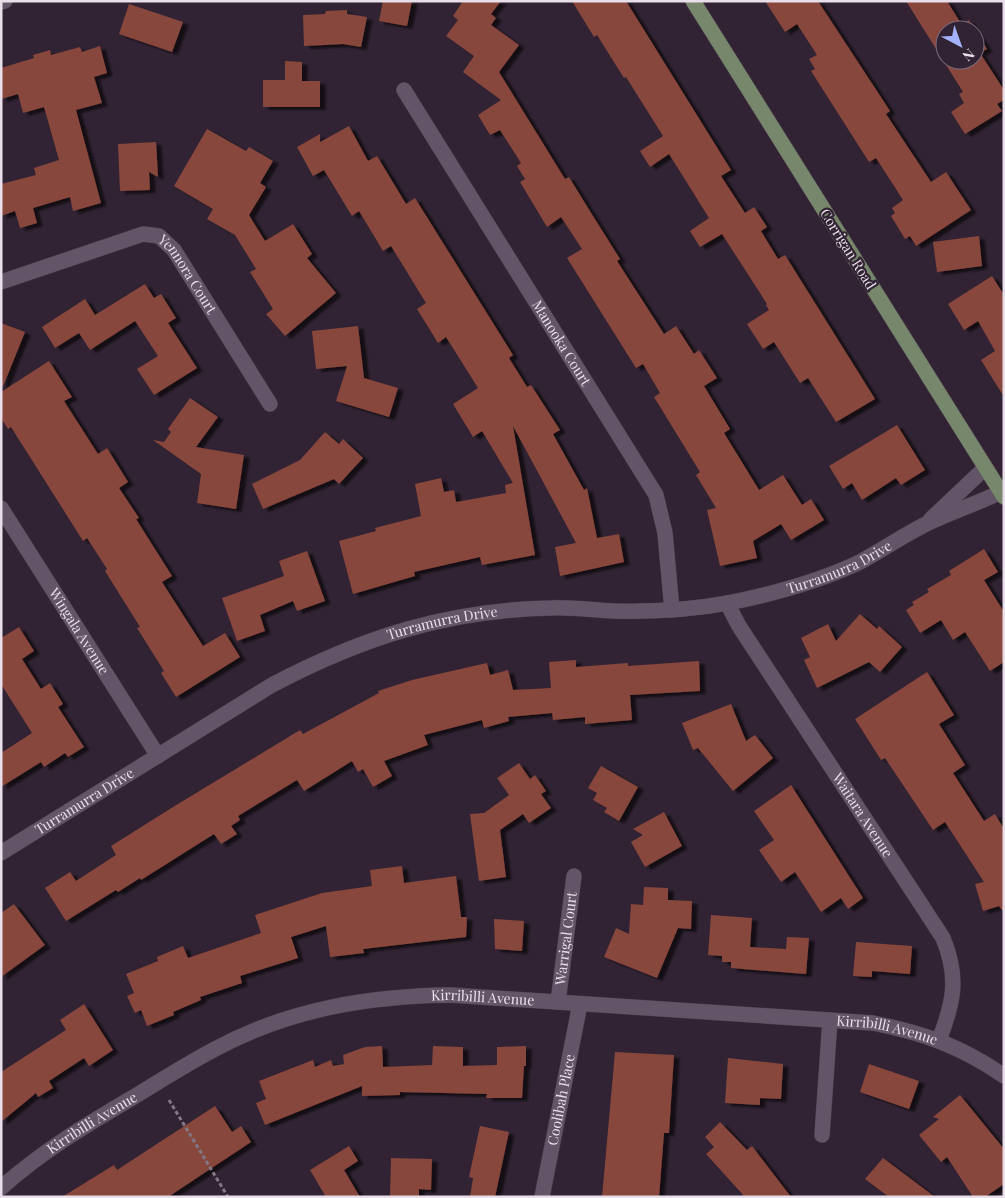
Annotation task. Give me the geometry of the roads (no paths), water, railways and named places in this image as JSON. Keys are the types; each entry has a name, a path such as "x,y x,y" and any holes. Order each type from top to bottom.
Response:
{"main road":[{"name":"Corrigan Road","path":"693,1 1002,495"}],"street":[{"path":"1,2 5,1"},
{"name":"Manooka Court","path":"404,90 656,495 665,533 672,610"},
{"name":"Yennora Court","path":"1,282 143,234 159,236 174,250 270,404"},
{"name":"Turramurra Drive","path":"926,524 985,468"},
{"name":"Turramurra Drive","path":"1,853 272,685 358,644 407,628 454,617 507,610 553,608 614,611 672,610 726,603 819,579 886,548 926,524 1002,495"},
{"name":"Wingala Avenue","path":"1,508 158,756"},
{"name":"Waitara Avenue","path":"726,603 739,626 943,938 950,954 954,983 952,1000 939,1040"},
{"name":"Warrigal Court","path":"558,1002 574,876"},
{"name":"Kirribilli Avenue","path":"1,1188 42,1154 70,1135 217,1048 263,1027 312,1010 355,1001 407,996 450,995 873,1024 910,1031 939,1040 982,1060 1004,1076"},
{"name":"Coolibah Place","path":"542,1197 580,1004"},
{"path":"822,1135 830,1020"}]}
